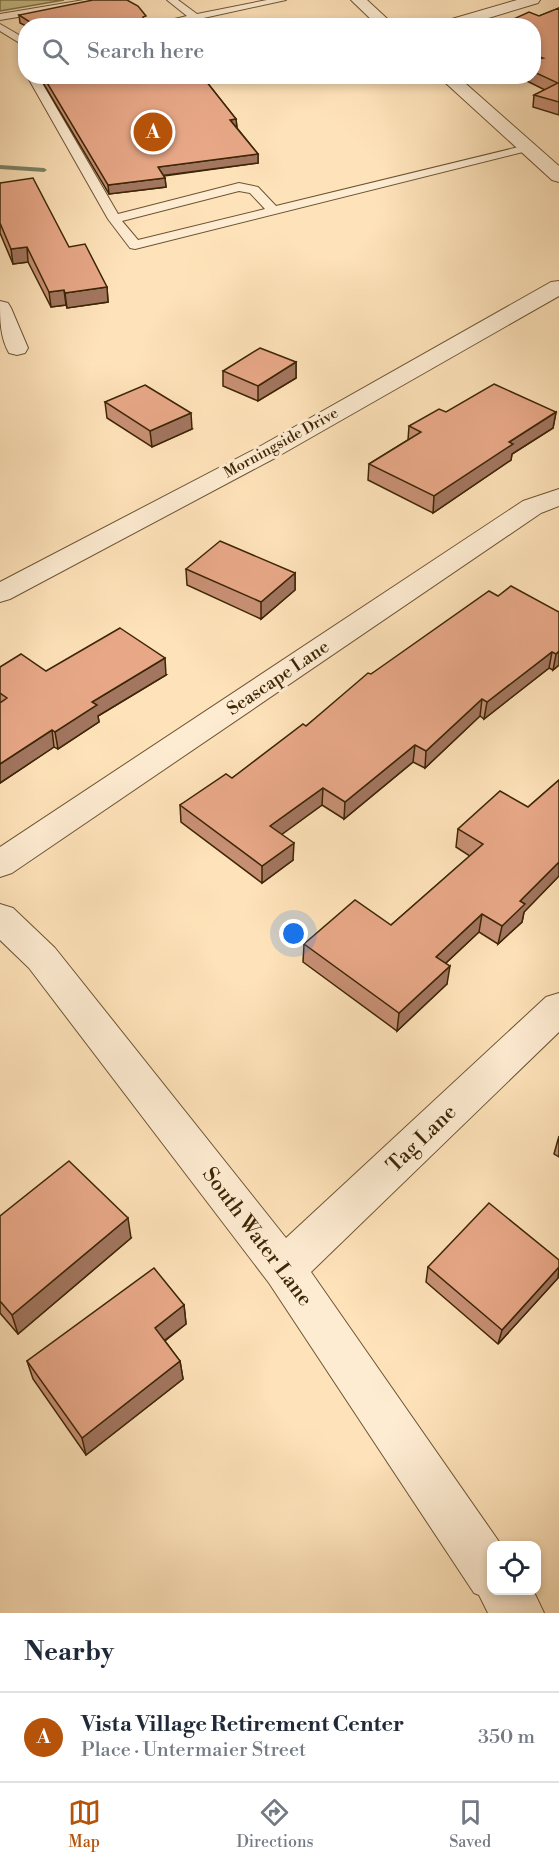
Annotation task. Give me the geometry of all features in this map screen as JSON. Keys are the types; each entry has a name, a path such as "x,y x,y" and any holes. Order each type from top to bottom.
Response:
{"street":[{"path":"358,0 379,18"},
{"path":"471,18 532,0"},
{"path":"455,84 559,176"},
{"path":"531,152 559,149"},
{"name":"Morningside Drive","path":"0,593 266,453 559,288"},
{"path":"0,308 17,348"},
{"name":"Seascape Lane","path":"0,864 532,507 559,497"},
{"name":"South Water Lane","path":"0,918 42,958 284,1269 487,1568"},
{"name":"Tag Lane","path":"284,1269 559,1008"},
{"path":"505,1595 518,1613"}],"lane":[{"path":"0,17 101,0"},
{"path":"172,0 195,17"},
{"path":"190,18 281,0"},
{"path":"0,27 18,39"},
{"path":"37,84 114,219 135,245 531,152"},
{"path":"114,219 239,187 254,190 273,211"}],"shaded area":[{"path":"0,0 64,0 0,11"}],"building":[{"path":"93,0 127,0 138,6 146,16 143,18 24,18 19,15"},
{"path":"559,8 559,102 534,95 558,83 541,75 541,58 543,58 541,57 541,18 516,18 529,12 539,16"},
{"path":"48,84 208,84 236,119 230,120 258,154 158,167 165,178 108,185"},
{"path":"33,178 69,247 85,244 107,287 65,293 64,290 49,292 27,247 11,249 0,223 0,183"},
{"path":"260,348 296,362 258,386 223,371"},
{"path":"494,384 556,412 509,442 513,444 434,496 369,464 421,432 409,426 439,409 446,412"},
{"path":"145,385 191,413 150,431 105,402"},
{"path":"220,541 295,573 261,602 186,569"},
{"path":"511,586 559,612 559,651 556,654 552,652 487,702 482,699 426,751 415,745 345,802 323,788 270,826 294,843 262,866 180,805 226,774 232,778 303,724 306,726 368,673 371,674 489,591 498,596"},
{"path":"120,628 165,658 92,702 97,705 55,732 52,730 0,764 0,703 7,698 0,693 0,667 21,654 46,671"},
{"path":"559,780 559,862 520,901 525,904 502,926 482,914 436,957 450,966 399,1013 304,944 355,900 391,925 483,844 458,829 500,791 528,807"},
{"path":"69,1161 128,1218 12,1315 0,1301 0,1216"},
{"path":"489,1203 559,1260 559,1267 502,1330 428,1267"},
{"path":"154,1268 184,1305 155,1328 180,1361 82,1438 27,1361"}],"waterway":[{"path":"0,167 44,170"}],"place":[{"name":"Vista Village Retirement Center","path":"153,132"}]}
